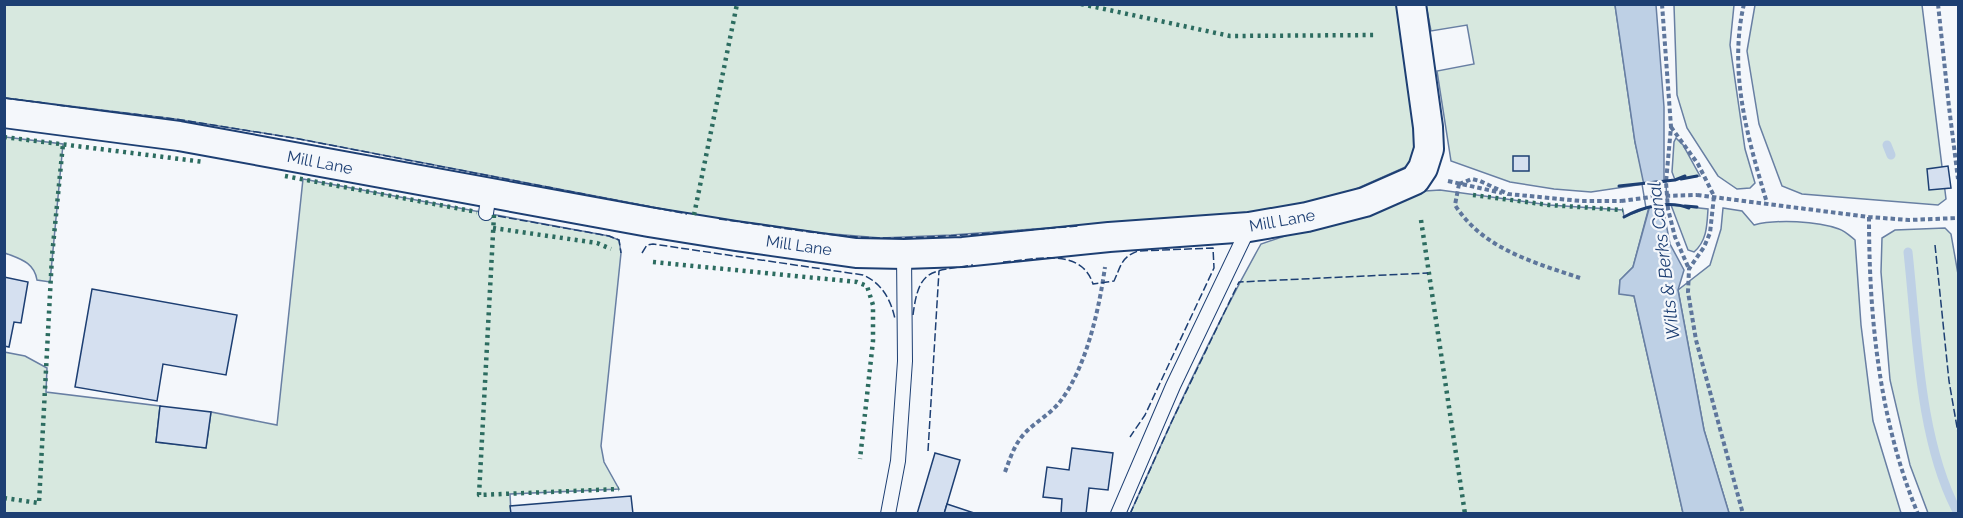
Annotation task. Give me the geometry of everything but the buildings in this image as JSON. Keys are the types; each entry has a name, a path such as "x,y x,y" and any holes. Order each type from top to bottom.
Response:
{"street":[{"name":"Mill Lane","path":"4,113 179,136 488,203 649,222 856,253 963,252 1109,237 1249,227 1307,217 1365,202 1415,180 1423,168 1429,149 1411,4"}],"lane":[{"path":"1118,513 1173,386 1249,227"},
{"path":"888,513 898,461 905,361 904,254"}],"path":[{"path":"1662,4 1671,127 1666,182 1668,209 1675,237 1689,269 1688,292 1696,340 1743,513"},
{"path":"1744,4 1740,20 1738,73 1749,142 1767,203"},
{"path":"1938,4 1959,179"},
{"path":"1671,127 1698,164 1714,196 1710,233 1704,247 1689,269"},
{"path":"1459,184 1472,179 1508,194"},
{"path":"1459,184 1508,194 1581,201 1621,201 1659,196 1697,195 1869,217 1909,220 1959,218"},
{"path":"1459,184 1455,205 1465,220 1483,237 1507,252 1580,279"},
{"path":"1869,217 1869,276 1873,327 1882,385 1893,439 1917,513"},
{"path":"1005,472 1014,449 1023,435 1057,405 1068,389 1081,362 1099,302 1109,237"}],"shaded area":[{"path":"1400,4 1418,137 1410,165 1338,197 1245,214 951,235 881,238 821,233 694,215 294,138 175,119 5,98 5,5"},
{"path":"1426,5 1615,5 1635,142 1645,184 1591,192 1554,189 1510,182 1451,161 1437,71 1474,64 1467,25 1431,31"},
{"path":"1674,5 1734,5 1730,45 1745,149 1755,183 1750,188 1737,189 1718,176 1687,128 1677,95"},
{"path":"1755,5 1922,5 1946,199 1938,205 1802,194 1782,186 1759,124 1747,51"},
{"path":"5,137 63,144 50,282 37,280 30,265 5,253"},
{"path":"1676,138 1683,145 1700,176 1675,180 1672,172"},
{"path":"303,179 609,236 619,240 621,253 601,446 604,462 619,489 510,494 511,514 5,513 4,352 25,356 47,368 46,392 160,406 156,442 206,448 211,412 277,425"},
{"path":"1440,190 1549,205 1623,210 1624,217 1649,207 1633,267 1620,280 1619,293 1634,296 1683,513 1130,514 1209,343 1261,244 1380,204 1425,191"},
{"path":"1671,205 1708,209 1704,238 1694,252 1688,250"},
{"path":"1723,208 1742,211 1754,225 1785,222 1820,224 1841,230 1855,240 1861,325 1873,421 1901,513 1729,513 1704,430 1678,290 1710,265 1721,229"},
{"path":"1945,228 1951,234 1958,274 1958,513 1928,513 1910,465 1890,380 1881,272 1882,238 1895,230"}],"water":[{"name":"Wilts & Berks Canal","path":"1615,5 1656,5 1664,107 1664,213 1670,244 1684,270 1678,290 1704,430 1729,513 1683,513 1634,296 1619,294 1620,280 1633,267 1649,209 1635,142"}],"pier":[{"path":"1666,182 1667,205 1646,208 1642,184"}],"waterway":[{"path":"1887,145 1891,155"},
{"path":"1908,252 1917,352 1927,420 1945,484 1958,513"}],"hedge":[{"path":"694,215 737,4"},
{"path":"1081,4 1230,36 1377,35"},
{"path":"4,137 204,162"},
{"path":"4,498 39,503 52,256 63,144"},
{"path":"285,176 477,212"},
{"path":"1473,195 1549,205 1623,210"},
{"path":"494,215 479,495 619,489"},
{"path":"1421,220 1465,514"},
{"path":"493,228 597,243 611,249"},
{"path":"653,262 857,282 867,286 873,305 873,341 860,459"}],"fence":[{"path":"4,98 45,103"},
{"path":"57,105 175,119 294,138 687,214"},
{"path":"498,216 609,236 619,240 621,253"},
{"path":"719,219 821,233 882,238 955,236 1078,226"},
{"path":"642,253 647,245 653,244 863,275 870,278 885,293 895,319"},
{"path":"1935,245 1949,381 1958,433"},
{"path":"1003,262 1041,258 1067,260 1078,264 1087,272 1093,284 1114,281 1125,259 1138,251 1213,248 1214,268 1145,415 1130,437"},
{"path":"913,315 919,288 924,280 937,271 973,265"},
{"path":"928,451 939,271"},
{"path":"1130,514 1239,282 1428,273"}],"wall":[{"path":"1619,186 1675,180 1685,176"},
{"path":"1681,179 1697,176"},
{"path":"1624,217 1656,206 1673,205 1689,208"},
{"path":"1685,206 1697,207"}]}
